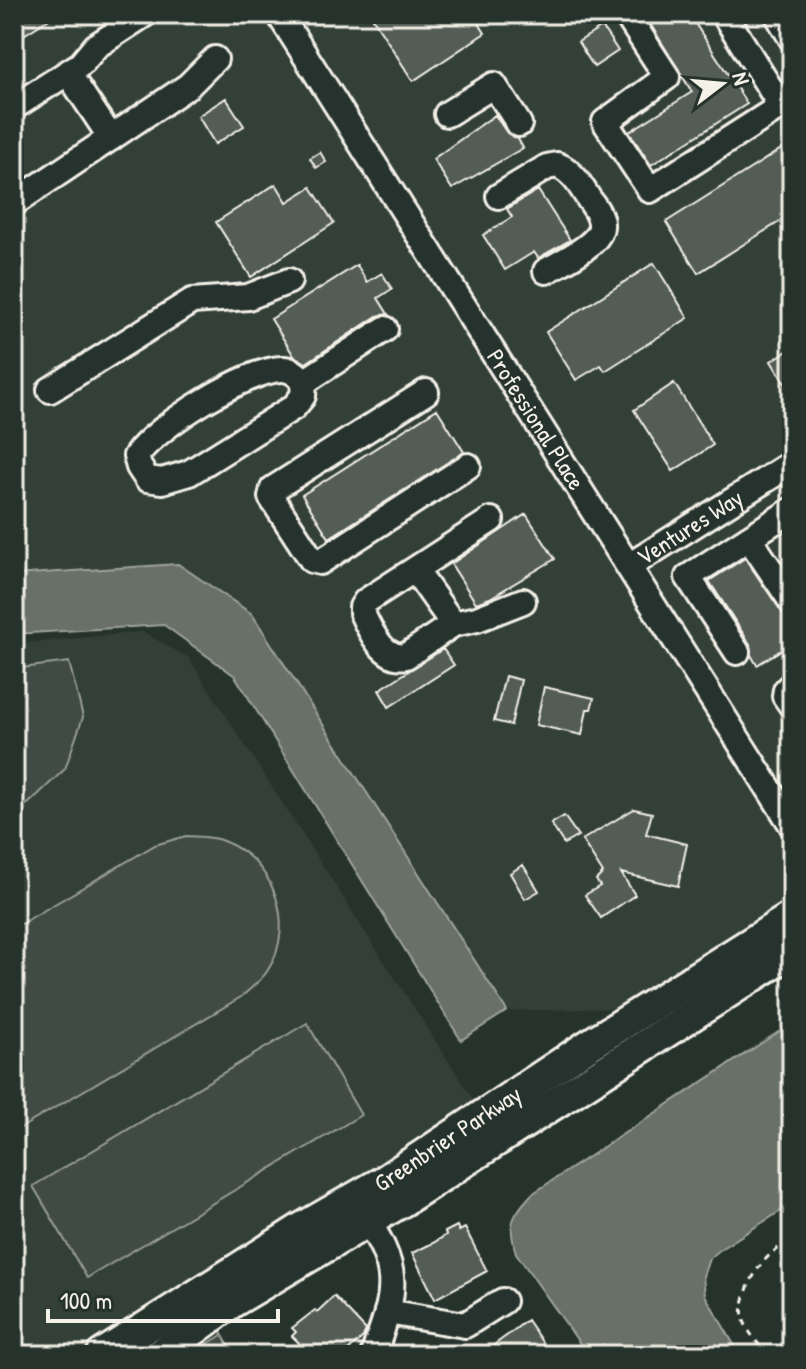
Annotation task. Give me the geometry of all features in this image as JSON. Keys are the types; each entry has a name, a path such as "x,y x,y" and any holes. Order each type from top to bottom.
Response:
{"main road":[{"name":"Greenbrier Parkway","path":"159,1355 190,1347 232,1302 361,1209 386,1180 589,1045 792,917"},
{"name":"Greenbrier Parkway","path":"102,1355 361,1209 792,951"}],"street":[{"path":"14,107 81,64 96,46 145,14"},
{"name":"Professional Place","path":"279,14 792,825"},
{"path":"626,14 667,77 605,122 650,190 787,102 724,14"},
{"path":"777,14 792,39"},
{"path":"14,203 219,65"},
{"path":"68,73 111,138"},
{"path":"447,114 494,85 519,124"},
{"path":"499,196 547,167 557,165 575,178 597,212 601,223 600,233 594,241 546,271"},
{"path":"50,390 192,301 248,297 289,281"},
{"path":"304,382 385,329"},
{"path":"285,369 296,373 304,382 303,396 294,407 189,473 162,481 147,479 139,467 136,456 159,431 254,375 285,369"},
{"path":"426,392 273,489 271,497 312,560 320,562 468,466"},
{"name":"Ventures Way","path":"629,566 792,463"},
{"path":"737,652 688,577 785,518 750,489"},
{"path":"491,520 362,607 365,621 387,653 399,658 453,624 477,619 523,601"},
{"path":"749,538 792,602"},
{"path":"415,570 453,624"},
{"path":"792,684 785,696 792,706"},
{"path":"361,1209 386,1252 393,1274 387,1312 373,1355"},
{"path":"387,1312 465,1325 503,1301"}],"path":[{"path":"14,660 24,659"},
{"path":"767,1355 745,1323 742,1315 744,1303 768,1255 792,1239"}],"shaded area":[{"path":"14,14 792,14 792,898 622,1008 507,1011 252,614 178,564 14,575"},
{"path":"178,564 252,614 507,1011 461,1040 235,676 164,625 14,634 14,575"},
{"path":"143,632 189,658 478,1107 187,1292 70,1355 14,1355 14,644"},
{"path":"69,662 83,717 65,769 28,804 14,807 14,669"},
{"path":"186,836 219,839 241,850 267,878 276,895 280,914 276,952 268,970 241,997 14,1132 14,928 155,845"},
{"path":"307,1023 361,1115 87,1278 33,1186"},
{"path":"792,1023 792,1204 722,1248 709,1259 703,1276 705,1295 740,1355 588,1355 516,1253 512,1227 516,1214 532,1194"},
{"path":"222,1335 234,1355 189,1355"}],"building":[{"path":"14,14 57,14 14,41"},
{"path":"370,14 473,14 485,33 413,81"},
{"path":"644,14 689,14 747,104 651,165 629,132 692,92"},
{"path":"602,27 618,51 594,67 578,42"},
{"path":"226,98 244,126 215,144 198,116"},
{"path":"495,115 507,133 518,139 523,148 452,189 433,159"},
{"path":"783,148 792,164 792,214 698,273 666,222"},
{"path":"320,152 326,162 316,168 310,158"},
{"path":"276,184 287,202 311,187 334,223 251,277 216,222"},
{"path":"538,190 570,240 538,258 534,252 505,270 483,235 512,217 507,209"},
{"path":"654,263 688,318 605,371 601,365 576,380 546,332"},
{"path":"357,265 367,282 382,273 392,289 378,298 388,314 377,316 306,363 294,356 271,319"},
{"path":"792,348 792,395 771,361"},
{"path":"674,383 713,445 673,471 634,410"},
{"path":"437,409 464,452 329,538 302,495"},
{"path":"526,514 555,559 490,598 476,603 451,564"},
{"path":"745,558 792,627 792,643 757,665 751,655 750,644 709,581"},
{"path":"443,649 454,665 389,707 379,690"},
{"path":"505,676 521,680 511,725 494,721"},
{"path":"544,687 594,698 591,709 587,709 582,735 536,725"},
{"path":"634,809 652,813 646,834 687,844 678,886 621,873 635,895 601,918 585,895 600,886 596,880 603,873 582,840"},
{"path":"564,816 578,836 564,844 551,824"},
{"path":"523,865 539,891 525,899 510,873"},
{"path":"457,1226 459,1231 465,1228 487,1271 435,1299 412,1253"},
{"path":"334,1296 366,1330 344,1355 311,1355 292,1336 296,1332 292,1328 315,1310 317,1312"},
{"path":"527,1320 551,1355 480,1355 509,1334"}]}
